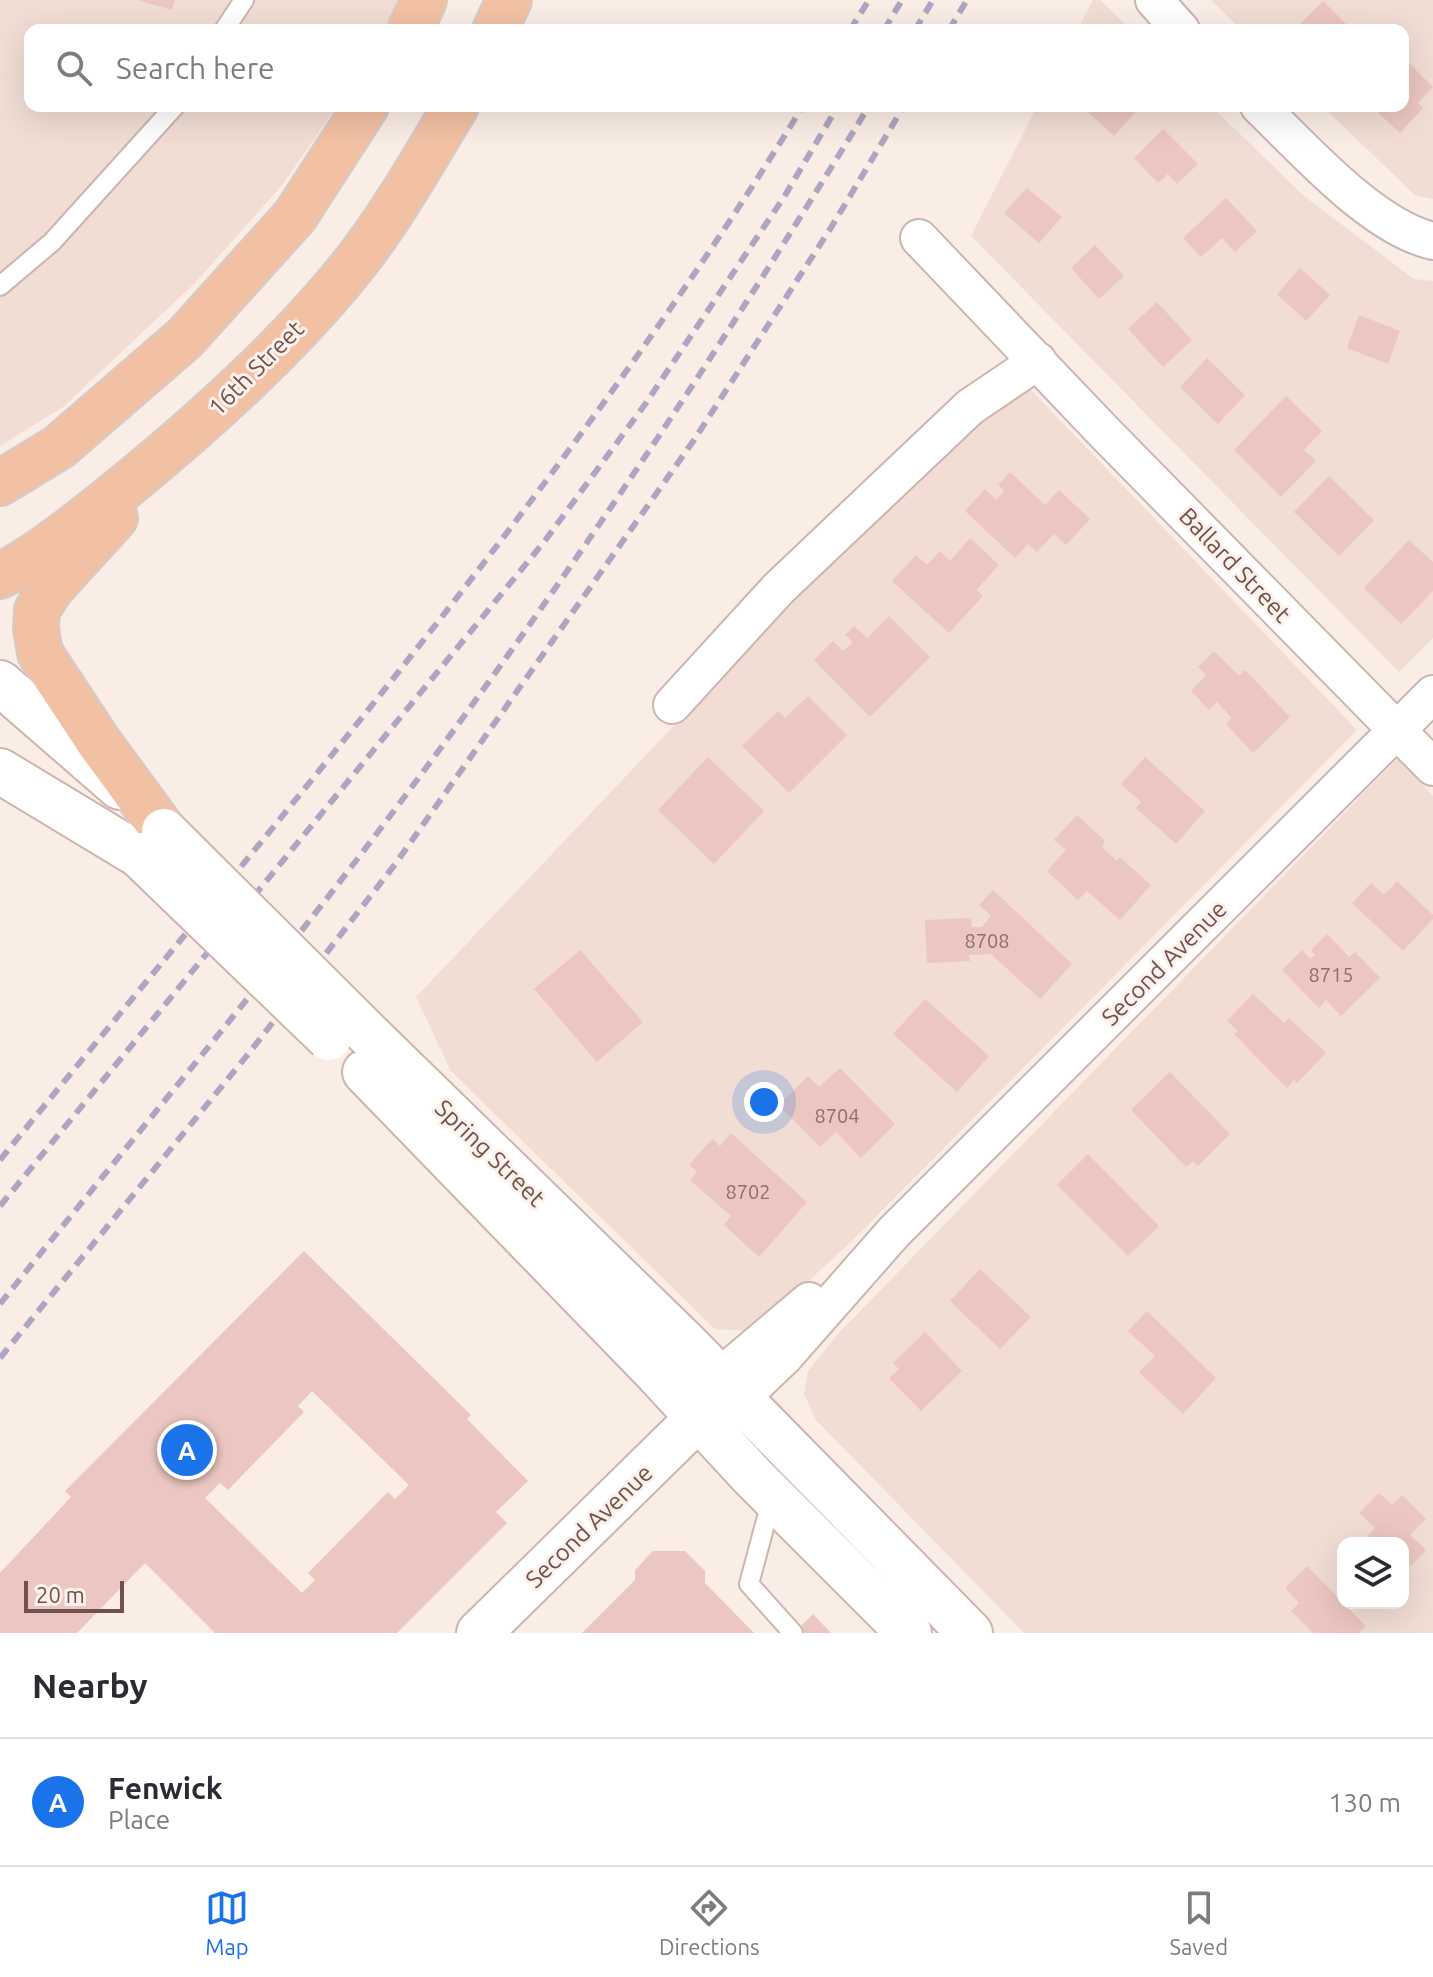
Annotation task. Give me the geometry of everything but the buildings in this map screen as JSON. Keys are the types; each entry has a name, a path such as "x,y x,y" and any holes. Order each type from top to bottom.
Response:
{"main road":[{"path":"413,24 424,0"},
{"path":"498,24 509,0"},
{"path":"0,483 59,447 185,338 295,216 362,112"},
{"name":"16th Street","path":"0,576 107,502 197,428 282,344 357,260 452,112"},
{"path":"152,843 98,741 40,653 37,610 52,587 197,428"},
{"name":"Spring Street","path":"0,683 109,776 152,843 381,1067 728,1389 970,1633"},
{"name":"Spring Street","path":"0,771 152,843"},
{"name":"Spring Street","path":"381,1067 698,1418 909,1633"},
{"name":"Second Avenue","path":"479,1633 728,1389"}],"street":[{"path":"1154,0 1176,24"},
{"path":"1265,112 1351,194 1397,226 1433,241"},
{"name":"Ballard Street","path":"919,238 1104,432 1433,767"},
{"path":"672,705 778,589 959,418 1038,361"},
{"name":"Second Avenue","path":"728,1389 784,1357 894,1232 1433,694"}],"lane":[{"path":"228,24 244,0"},
{"path":"0,286 52,242 170,112"},
{"path":"772,1495 749,1584 793,1633"}],"shaded area":[{"path":"0,0 402,0 388,24 24,24 24,112 333,112 283,184 195,283 63,407 0,446"},
{"path":"1093,0 1100,0 1125,24 1080,24"},
{"path":"1211,0 1433,0 1433,199 1416,196 1328,112 1409,112 1409,24 1236,24"},
{"path":"1034,112 1217,112 1304,196 1414,279 1433,281 1433,638 1399,672 971,236"},
{"path":"1012,370 1357,730 859,1234 755,1331 715,1329 451,1071 416,997"},
{"path":"1397,759 1433,796 1433,1633 1024,1633 816,1420 804,1394 808,1371 837,1335"}],"railway":[{"path":"854,24 869,0"},
{"path":"888,24 902,0"},
{"path":"919,24 933,0"},
{"path":"953,24 967,0"},
{"path":"0,1160 316,775 521,515 619,382 799,112"},
{"path":"0,1206 544,542 646,403 784,197 834,112"},
{"path":"0,1304 323,903 435,756 628,482 751,295 865,112"},
{"path":"0,1358 249,1053 396,863 694,440 832,226 900,112"}],"place":[{"name":"Fenwick","path":"187,1450"}]}
